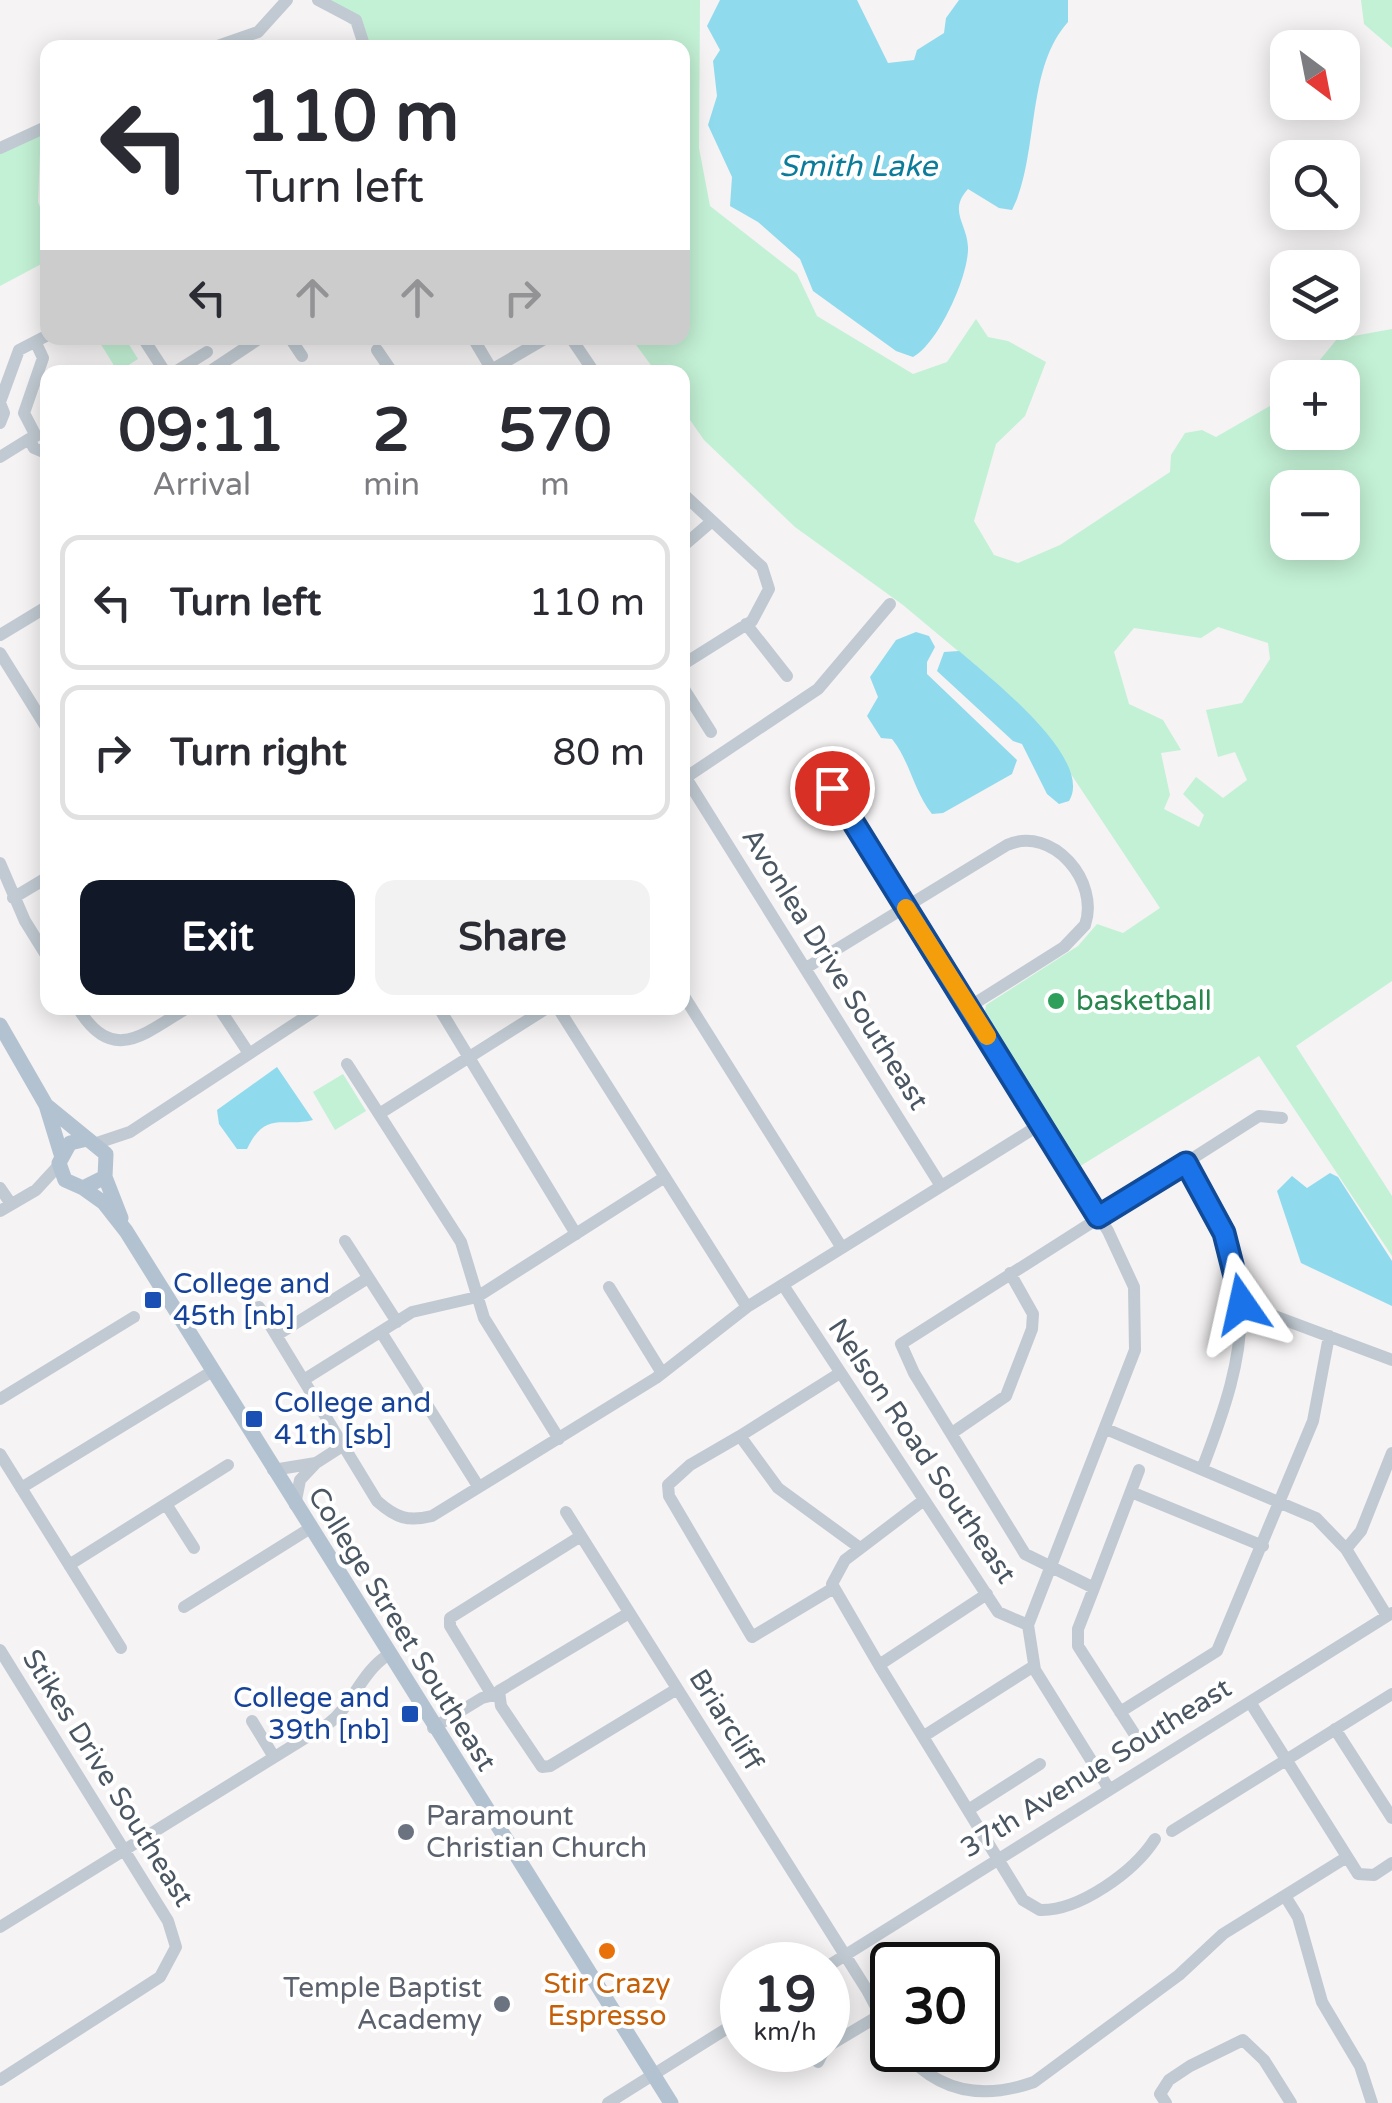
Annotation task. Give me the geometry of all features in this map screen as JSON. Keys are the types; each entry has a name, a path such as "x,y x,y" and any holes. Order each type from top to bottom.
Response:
{"main road":[{"path":"0,1025 5,1045 46,1105 92,1141 108,1159 104,1176 76,1186 60,1160 46,1105"},
{"path":"60,1160 70,1143 92,1141"},
{"name":"College Street Southeast","path":"104,1176 126,1231"},
{"name":"College Street Southeast","path":"76,1186 104,1204 126,1231 670,2103"}],"street":[{"path":"235,40 258,32 287,0"},
{"path":"318,0 356,20 362,40"},
{"path":"0,148 40,130"},
{"path":"0,423 4,413 0,402 19,350 40,340"},
{"path":"220,365 250,345"},
{"path":"295,345 302,356"},
{"path":"500,365 534,345"},
{"path":"378,350 388,365"},
{"path":"189,365 206,352"},
{"path":"2,449 37,435 24,413 40,367"},
{"path":"690,501 762,567 768,589 758,614 690,661"},
{"path":"690,540 711,522"},
{"path":"690,775 818,689 890,604"},
{"path":"0,635 40,611"},
{"path":"746,624 787,676"},
{"path":"0,653 40,717"},
{"path":"690,699 711,732"},
{"name":"Avonlea Drive Southeast","path":"690,788 942,1186"},
{"path":"832,788 1127,1266 1138,1319 1132,1360 1028,1624 1034,1666 1109,1789"},
{"path":"806,968 1019,840 1046,841 1065,858 1089,904 1082,932 969,1007"},
{"path":"0,863 13,898 40,944"},
{"path":"13,898 40,882"},
{"path":"690,1006 842,1248"},
{"path":"83,1015 96,1032 116,1040 139,1037 175,1015"},
{"path":"224,1015 248,1052"},
{"path":"108,1159 130,1132 308,1015"},
{"path":"443,1015 576,1234"},
{"path":"379,1114 536,1015"},
{"path":"562,1015 747,1308"},
{"path":"347,1064 461,1242 484,1318 560,1438"},
{"path":"1094,1588 1026,1554 914,1373 901,1344 1259,1116 1282,1118"},
{"path":"259,1307 377,1501 394,1516 414,1520 432,1516 659,1376 747,1308 1041,1124"},
{"path":"92,1141 130,1132"},
{"path":"0,1188 6,1208 36,1190 60,1160"},
{"path":"1186,1163 1224,1233 1242,1304 1236,1374 1202,1469"},
{"path":"305,1379 412,1312 477,1297 665,1178"},
{"path":"36,1190 76,1186"},
{"path":"344,1241 397,1322"},
{"path":"952,1433 1006,1396 1032,1330 1033,1314 1010,1273"},
{"path":"278,1335 368,1278"},
{"name":"Nelson Road Southeast","path":"783,1285 998,1612 1028,1624"},
{"path":"609,1286 659,1376"},
{"path":"1242,1304 1392,1360"},
{"path":"0,1398 134,1317"},
{"path":"381,1332 478,1486"},
{"path":"1120,1712 1217,1651 1312,1421 1329,1336"},
{"path":"22,1488 212,1372"},
{"path":"840,1372 690,1465 668,1485 669,1496 752,1637 832,1589 836,1574 860,1548 924,1500"},
{"path":"1106,1429 1316,1518 1346,1549 1390,1614"},
{"path":"740,1436 778,1488 860,1548"},
{"path":"294,1505 300,1480 316,1462 344,1445"},
{"path":"1346,1549 1362,1531 1392,1453"},
{"path":"0,1454 121,1648"},
{"path":"273,1470 316,1462"},
{"path":"69,1565 228,1465"},
{"path":"1137,1738 1078,1646 1078,1629 1139,1470"},
{"path":"1131,1492 1262,1546"},
{"path":"166,1504 194,1548"},
{"name":"Briarcliff","path":"566,1512 836,1942"},
{"path":"184,1607 309,1529"},
{"path":"581,1536 450,1618 450,1626 542,1767 676,1688"},
{"path":"832,1589 1023,1900 1040,1910 1074,1904 1138,1862 1155,1840"},
{"path":"880,1665 987,1594"},
{"path":"433,1728 629,1613"},
{"name":"37th Avenue Southeast","path":"850,1951 1390,1614"},
{"name":"Stikes Drive Southeast","path":"0,1650 174,1934 173,1959 160,1977 0,2080"},
{"path":"0,1927 340,1715 372,1667 388,1655"},
{"path":"924,1736 1034,1666"},
{"path":"1172,1831 1392,1694"},
{"path":"1250,1702 1347,1856 1366,1877 1392,1863"},
{"path":"252,1722 274,1757"},
{"path":"1336,1729 1392,1818"},
{"path":"968,1810 1040,1764"},
{"path":"926,2072 961,2097 1009,2091 1034,2082 1179,1975 1223,1934 1347,1856"},
{"path":"1285,1896 1298,1918 1322,2002 1360,2066 1372,2103"},
{"path":"1038,1929 1040,1910"},
{"name":"Briarcliff","path":"850,1963 870,1990"},
{"path":"608,2103 720,2033"},
{"path":"1166,2103 1160,2094 1170,2080 1243,2040 1264,2060 1291,2103"}],"green space":[{"path":"318,0 700,0 699,148 710,206 797,274 817,316 913,374 947,362 976,319 988,337 1008,341 1046,362 1025,416 996,444 974,521 994,555 1018,563 1060,545 1170,472 1171,455 1185,433 1202,430 1216,437 1270,406 1270,450 1360,450 1360,360 1320,360 1336,340 1360,340 1360,335 1392,329 1392,981 1296,1046 1392,1196 1392,1256 1259,1056 1077,1168 984,1017 986,1005 1078,946 1097,924 1123,933 1160,908 1049,741 988,676 903,605 795,527 704,440 690,420 690,365 651,365 636,345 690,345 690,40 364,40 362,33","holes":["1218,627 1268,643 1270,659 1242,703 1206,710 1218,757 1235,752 1247,780 1223,798 1196,777 1183,794 1204,815 1199,827 1164,809 1170,795 1161,753 1181,750 1163,720 1129,704 1114,652 1134,628 1201,638"]},
{"path":"1361,0 1392,0 1392,48 1364,24"},
{"path":"40,129 40,265 0,286 0,148"},
{"path":"101,345 129,345 138,359 129,365 114,365"},
{"path":"343,1074 366,1111 335,1130 313,1092"}],"water":[{"name":"Smith Lake","path":"720,0 857,0 888,63 914,60 917,50 944,33 946,18 959,0 1068,0 1068,22 1055,40 1040,83 1017,199 1012,210 999,208 968,189 962,197 959,211 968,247 963,275 942,324 913,357 896,351 813,291 800,259 758,222 730,206 732,177 708,125 717,96 713,61 720,50 707,26"},
{"path":"916,632 929,636 935,647 927,662 927,674 1017,760 1012,774 943,813 932,814 898,748 892,739 881,738 867,716 878,697 870,677 896,640"},
{"path":"959,651 1014,699 1054,742 1073,784 1069,801 1059,804 1047,794 1022,744 1013,741 937,671 944,652"},
{"path":"277,1067 313,1120 268,1124 247,1149 237,1149 219,1124 217,1110"},
{"path":"1330,1173 1338,1177 1392,1261 1392,1306 1301,1263 1277,1191 1292,1176 1307,1188"}],"slow traffic":[{"path":"906,908 987,1036"}],"place":[{"name":"basketball","path":"1056,1001"},
{"name":"College and 45th [nb]","path":"153,1300"},
{"name":"College and 41th [sb]","path":"254,1419"},
{"name":"College and 39th [nb]","path":"410,1714"},
{"name":"Paramount Christian Church","path":"406,1832"},
{"name":"Stir Crazy Espresso","path":"607,1951"},
{"name":"Temple Baptist Academy","path":"502,2004"}],"route":[{"path":"832,788 1098,1217 1186,1163 1224,1233 1242,1304"}]}
